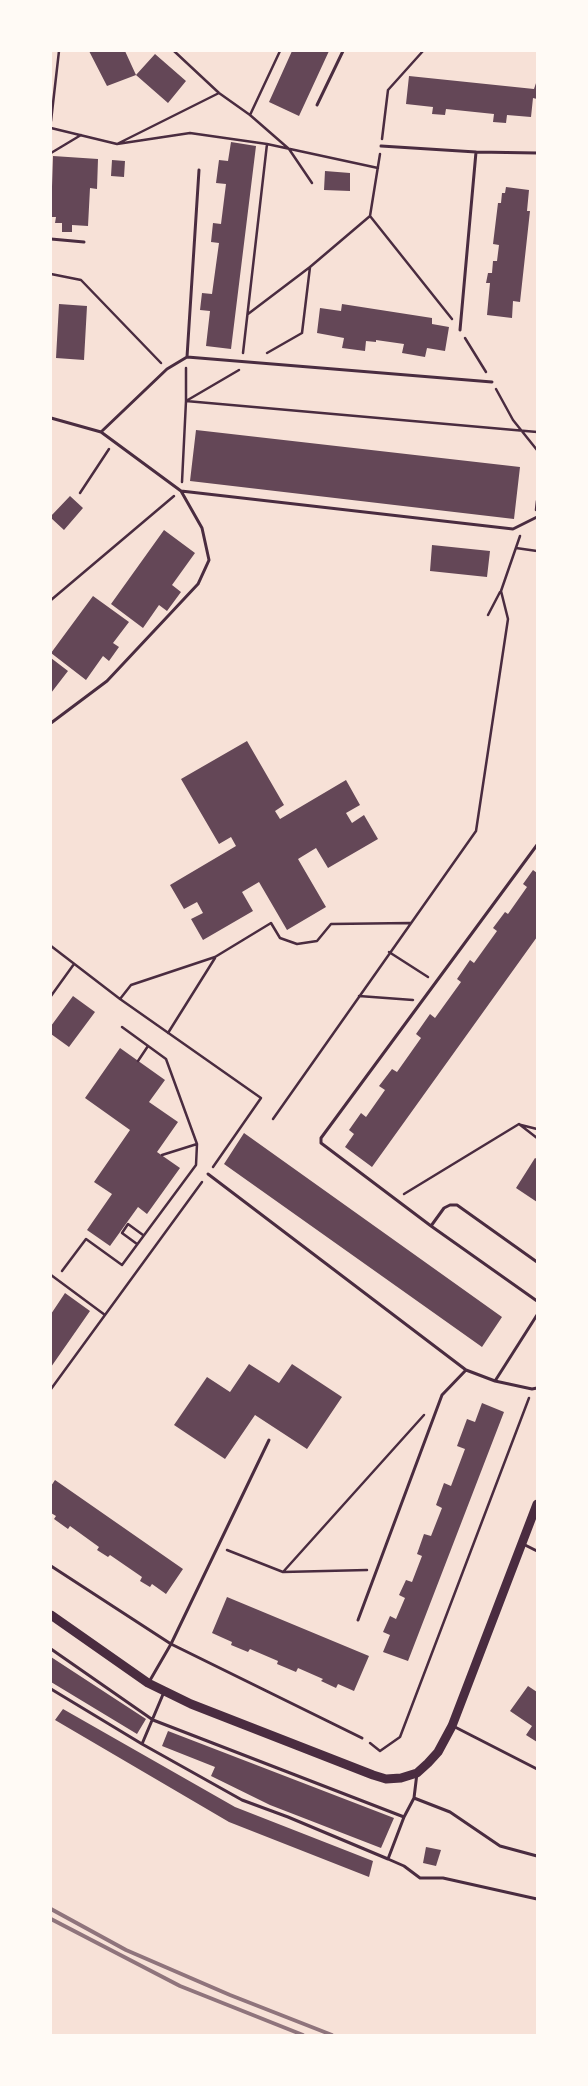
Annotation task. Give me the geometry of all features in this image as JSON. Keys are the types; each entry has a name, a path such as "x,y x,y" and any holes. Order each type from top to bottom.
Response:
{"street":[{"path":"51,1615 148,1683 164,1692 386,1779 417,1773 438,1752 452,1726 537,1504"}],"lane":[{"path":"317,105 343,51"},
{"path":"381,146 476,152 537,153"},
{"path":"460,330 476,152"},
{"path":"186,356 199,170"},
{"path":"51,239 84,242"},
{"path":"101,432 167,369 186,356 492,382"},
{"path":"51,418 101,432 181,491 202,528 210,560 198,584 107,681 51,724"},
{"path":"181,491 513,529 537,517"},
{"path":"537,845 321,1138 321,1143 324,1146 431,1226 537,1301"},
{"path":"208,1174 466,1370 495,1380 532,1389 537,1388"},
{"path":"431,1226 444,1208 450,1204 457,1205 537,1262"},
{"path":"495,1380 537,1315"},
{"path":"358,1620 442,1395 466,1370"},
{"path":"148,1683 171,1644 269,1440"},
{"path":"522,1544 537,1551"},
{"path":"51,1566 171,1644 362,1738"},
{"path":"51,1649 153,1720 404,1817"},
{"path":"51,1689 142,1744 242,1800 288,1817 404,1866 420,1878 443,1878 537,1899"},
{"path":"142,1744 164,1692"},
{"path":"452,1726 537,1769"},
{"path":"388,1859 404,1817 414,1798 417,1773"},
{"path":"414,1798 450,1812 500,1846 537,1856"}],"path":[{"path":"51,121 60,51"},
{"path":"174,51 219,93 250,115 289,150 312,183"},
{"path":"250,115 280,51"},
{"path":"248,314 310,267 370,216 388,90 423,51"},
{"path":"117,144 219,93"},
{"path":"51,128 117,144 190,133 267,144 378,168"},
{"path":"51,153 81,135"},
{"path":"242,361 267,144"},
{"path":"370,216 460,330 521,432 537,450"},
{"path":"186,401 302,333 310,267"},
{"path":"51,274 81,280 167,369"},
{"path":"51,600 181,491 186,401 186,356"},
{"path":"186,401 537,432"},
{"path":"80,493 114,441"},
{"path":"488,614 501,591 524,523"},
{"path":"516,548 537,551"},
{"path":"273,1119 476,831 508,619 501,591"},
{"path":"120,999 131,985 215,957 271,923 280,938 297,944 317,941 331,924 410,923"},
{"path":"51,946 120,999 261,1098 51,1389"},
{"path":"389,952 436,982"},
{"path":"168,1033 215,957"},
{"path":"51,996 74,964"},
{"path":"359,996 422,1000"},
{"path":"62,1271 86,1239 122,1265 196,1165 197,1144 166,1059 122,1027"},
{"path":"138,1061 148,1046"},
{"path":"519,1124 537,1138"},
{"path":"395,1199 519,1124 537,1129"},
{"path":"162,1155 197,1144"},
{"path":"137,1244 122,1233 128,1224 144,1235"},
{"path":"51,1275 105,1315"},
{"path":"362,1738 380,1751 400,1737 532,1389"},
{"path":"283,1572 442,1395"},
{"path":"218,1546 283,1572 378,1570"}],"building":[{"path":"89,51 125,51 136,75 107,86"},
{"path":"292,51 329,51 299,116 269,102"},
{"path":"155,54 186,81 168,103 136,75"},
{"path":"409,76 534,89 537,80 537,99 533,98 531,117 507,115 506,123 493,122 494,114 446,109 445,115 432,114 433,107 406,104"},
{"path":"231,142 256,146 231,349 206,346 210,311 200,310 202,293 212,294 219,243 211,242 213,223 221,224 226,184 216,183 219,160 228,161"},
{"path":"53,156 98,159 97,189 90,188 88,226 72,225 72,232 62,232 62,223 55,223 56,217 51,217"},
{"path":"112,160 125,161 124,177 111,176"},
{"path":"325,171 350,173 350,191 324,190"},
{"path":"506,187 529,190 527,211 530,211 520,302 513,301 512,318 487,315 490,283 486,283 488,273 492,273 493,261 497,261 499,245 493,244 498,203 501,203 502,193 505,193"},
{"path":"59,304 87,306 84,360 56,358"},
{"path":"342,304 432,318 432,324 449,327 445,351 427,348 425,357 402,353 404,344 376,340 376,342 366,341 365,351 342,348 344,338 317,333 320,308 341,311"},
{"path":"196,430 520,467 514,519 190,481"},
{"path":"70,496 83,508 64,530 51,516"},
{"path":"164,530 195,553 172,585 181,592 167,611 159,605 143,628 111,604"},
{"path":"432,545 490,551 487,577 430,571"},
{"path":"93,596 129,622 113,643 119,647 109,661 103,656 86,680 51,653"},
{"path":"51,658 68,671 51,693"},
{"path":"247,741 284,805 275,811 280,819 346,780 360,805 346,813 352,823 364,815 378,839 328,868 316,848 298,859 326,907 287,930 259,882 242,892 253,911 203,940 191,919 203,913 197,902 184,909 170,885 236,846 231,837 219,844 181,779"},
{"path":"533,870 537,873 537,937 372,1167 345,1147 354,1134 349,1130 361,1113 366,1117 385,1090 379,1086 392,1069 397,1072 421,1038 416,1034 430,1014 435,1018 461,982 457,979 470,960 474,963 497,931 493,928 505,912 508,914 527,887 523,884"},
{"path":"73,996 95,1012 69,1047 51,1034 51,1026"},
{"path":"120,1048 165,1080 149,1102 178,1122 157,1152 180,1168 147,1214 138,1207 110,1246 87,1230 112,1194 94,1182 130,1130 85,1098"},
{"path":"244,1133 502,1317 482,1347 224,1164"},
{"path":"535,1158 537,1159 537,1202 516,1188"},
{"path":"65,1293 90,1311 51,1367 51,1314"},
{"path":"249,1364 279,1383 292,1364 342,1397 307,1449 255,1415 225,1459 174,1425 207,1377 230,1392"},
{"path":"482,1403 504,1412 408,1661 383,1652 390,1635 383,1632 390,1616 396,1619 405,1598 399,1595 406,1580 412,1582 422,1556 417,1554 424,1534 431,1536 442,1508 436,1505 444,1483 451,1486 465,1449 457,1446 467,1419 475,1422"},
{"path":"55,1480 183,1569 166,1594 152,1584 150,1587 140,1581 142,1577 110,1555 108,1557 97,1550 99,1547 70,1526 68,1529 54,1519 56,1516 51,1513 51,1486"},
{"path":"227,1597 369,1656 354,1691 338,1684 336,1688 321,1681 323,1679 298,1668 296,1672 277,1664 278,1661 250,1649 248,1652 231,1645 232,1642 212,1633"},
{"path":"51,1657 146,1719 137,1734 51,1682"},
{"path":"528,1686 537,1692 537,1742 526,1735 532,1726 510,1711"},
{"path":"63,1709 235,1807 373,1861 369,1877 229,1822 55,1720"},
{"path":"168,1731 394,1818 381,1848 270,1805 211,1776 215,1767 162,1746"},
{"path":"426,1847 441,1850 436,1866 423,1863"}],"railway":[{"path":"51,1909 126,1950 230,1995 332,2035"},
{"path":"51,1919 180,1986 303,2035"}]}
